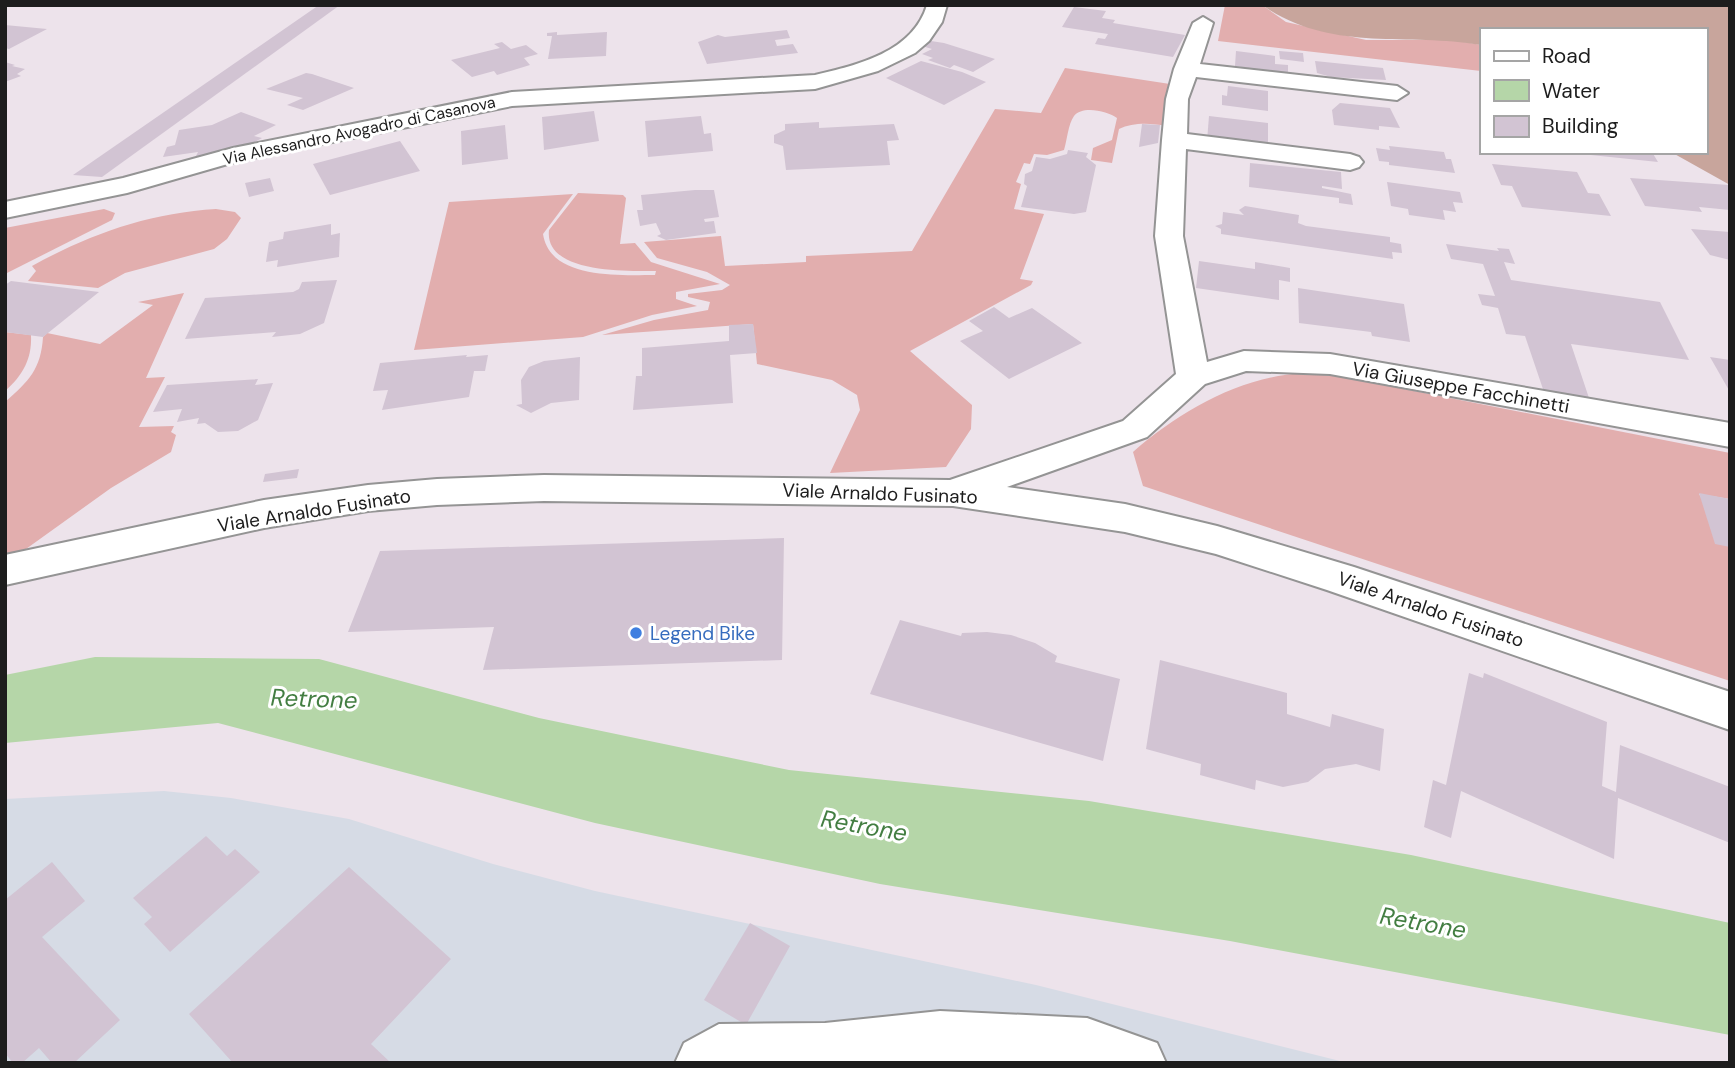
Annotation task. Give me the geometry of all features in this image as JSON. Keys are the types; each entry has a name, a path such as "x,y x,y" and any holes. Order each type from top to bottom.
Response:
{"street":[{"name":"Via Alessandro Avogadro di Casanova","path":"5,210 127,184 233,155 485,103 512,99 815,82 854,73 900,52 923,37 936,20 937,5"},
{"path":"1193,377 1168,236 1177,99 1185,69 1203,23"},
{"path":"1185,69 1397,93"},
{"path":"1174,140 1350,162"},
{"name":"Via Giuseppe Facchinetti","path":"953,493 1135,429 1193,377 1244,361 1330,364 1730,436"},
{"name":"Viale Arnaldo Fusinato","path":"5,570 264,514 368,498 437,492 557,488 953,493 1125,518 1217,540 1340,578 1730,711"},
{"path":"704,1063 719,1053 825,1052 940,1039 1087,1046 1137,1063"}],"shaded area":[{"path":"1225,5 1262,5 1286,22 1366,40 1453,40 1480,45 1480,71 1218,41"},
{"path":"1262,5 1730,5 1730,185 1675,154 1707,154 1707,28 1480,28 1480,45 1341,35 1314,30 1288,20"},
{"path":"1065,68 1170,84 1166,126 1142,124 1119,129 1112,163 1091,160 1093,148 1112,140 1117,118 1102,111 1083,111 1072,119 1064,150 1047,155 1034,154 1030,164 1024,163 1016,182 1021,184 1014,209 1044,214 1020,279 1033,281 1031,285 910,351 972,405 971,429 946,467 830,473 860,410 857,395 832,380 757,364 753,324 602,335 654,320 708,310 710,302 688,297 688,294 722,290 730,285 707,272 657,258 644,242 721,236 725,266 806,262 806,256 912,251 995,109 1041,113"},
{"path":"578,193 623,195 626,198 620,244 635,243 651,262 720,284 676,292 676,299 697,306 652,315 583,337 414,350 449,202 573,194 543,234 548,249 559,260 588,272 655,275 656,271 590,267 560,255 551,244 549,230"},
{"path":"104,209 115,213 112,220 5,274 5,228"},
{"path":"216,209 235,212 241,218 227,239 214,249 125,273 98,288 28,281 36,271 32,266 98,235 144,220"},
{"path":"184,293 146,378 165,377 139,427 174,426 171,432 176,435 171,452 111,488 19,554 5,557 5,402 32,374 40,358 43,337 47,333 100,344 153,305 138,302"},
{"path":"5,332 31,335 30,352 25,366 5,391"},
{"path":"1303,373 1343,377 1730,453 1730,499 1699,494 1730,547 1730,681 1143,486 1133,452 1170,423 1233,389 1256,381"},
{"path":"164,791 231,798 349,819 493,864 595,891 1036,985 1348,1063 5,1063 5,799"}],"water":[{"name":"Retrone","path":"95,657 319,659 539,718 789,770 1089,801 1411,855 1730,923 1730,1035 1230,941 880,884 595,823 218,723 5,743 5,675"}],"building":[{"path":"319,5 340,5 102,177 73,175"},
{"path":"1074,7 1106,11 1102,18 1115,20 1113,23 1185,35 1173,57 1095,44 1098,38 1105,39 1108,34 1062,27"},
{"path":"5,25 47,29 9,49 5,48"},
{"path":"787,30 790,38 775,40 777,46 793,44 798,53 707,64 698,42 718,35 725,37"},
{"path":"557,32 557,35 607,32 606,56 548,59 552,36 547,36 547,33"},
{"path":"931,41 995,59 973,72 954,65 950,68 928,60 933,58 922,54 932,49 922,46"},
{"path":"502,42 511,49 526,45 538,54 524,58 530,65 497,75 494,71 472,77 451,60 500,48 494,44"},
{"path":"1236,51 1275,56 1275,64 1288,65 1288,74 1235,66"},
{"path":"1279,51 1303,53 1304,62 1280,59"},
{"path":"921,61 962,72 986,82 944,105 886,78"},
{"path":"1315,61 1383,68 1386,80 1331,77 1317,73"},
{"path":"5,62 25,69 17,74 21,76 5,82"},
{"path":"306,73 354,88 303,110 287,105 303,98 266,89"},
{"path":"1228,86 1268,91 1268,111 1222,105 1222,95 1227,96"},
{"path":"1340,103 1390,108 1400,128 1379,126 1379,130 1334,125 1332,110"},
{"path":"594,111 599,141 544,150 542,117"},
{"path":"241,112 276,125 254,136 262,138 253,143 256,144 193,162 198,152 163,157 167,147 175,145 179,130 212,125"},
{"path":"701,116 704,134 711,133 713,151 648,157 645,121"},
{"path":"1209,116 1268,123 1268,147 1207,141"},
{"path":"819,122 819,128 894,124 899,140 887,141 890,165 786,170 783,146 774,143 774,135 785,130 785,124"},
{"path":"1142,124 1160,125 1158,143 1139,147"},
{"path":"505,125 508,159 462,165 461,131"},
{"path":"400,141 420,171 330,195 313,164"},
{"path":"1389,146 1444,152 1446,159 1451,159 1455,173 1389,165 1389,162 1379,161 1376,148 1390,150"},
{"path":"1068,150 1088,153 1086,157 1096,165 1086,212 1074,214 1021,207 1027,186 1024,184 1025,174 1032,171 1036,157 1050,159 1067,154"},
{"path":"1653,154 1658,162 1591,155"},
{"path":"1250,163 1341,172 1342,189 1322,188 1351,194 1353,205 1339,203 1339,198 1249,187"},
{"path":"1492,164 1577,172 1588,193 1599,194 1611,216 1522,207 1512,186 1501,185"},
{"path":"270,178 274,191 249,197 245,183"},
{"path":"1630,178 1729,185 1730,210 1699,207 1702,212 1645,206"},
{"path":"1387,182 1460,192 1463,203 1453,202 1456,212 1443,210 1445,220 1409,215 1408,209 1391,206"},
{"path":"714,190 719,217 704,219 705,222 714,221 716,233 666,240 657,236 661,234 656,223 640,226 637,210 643,210 641,195"},
{"path":"1245,206 1299,215 1298,223 1306,226 1390,237 1390,242 1401,244 1402,253 1392,252 1393,259 1221,234 1221,229 1215,226 1222,224 1223,212 1244,215 1239,210"},
{"path":"331,224 331,235 340,233 339,257 277,267 278,260 266,262 269,242 283,239 284,232"},
{"path":"1691,229 1730,232 1730,260 1710,255"},
{"path":"1446,244 1499,251 1497,248 1509,249 1515,264 1504,262 1511,280 1660,302 1689,360 1571,344 1590,401 1545,395 1525,336 1506,334 1498,308 1482,305 1478,294 1495,296 1483,264 1451,259"},
{"path":"1199,261 1255,269 1255,262 1290,268 1290,282 1279,280 1279,300 1196,288"},
{"path":"337,280 324,323 300,334 272,337 276,332 185,339 205,298 293,292 299,289 302,282"},
{"path":"11,281 99,292 43,337 5,332 5,285"},
{"path":"1298,288 1404,304 1410,342 1372,336 1371,332 1299,323"},
{"path":"994,307 1009,318 1032,308 1082,343 1009,379 960,341 983,331 969,321"},
{"path":"753,324 757,353 730,355 733,403 633,410 636,376 642,376 642,348 729,341 729,325"},
{"path":"467,355 466,357 488,355 485,371 474,371 469,397 382,410 388,390 373,391 380,363"},
{"path":"580,357 579,400 551,403 531,413 516,405 522,404 521,380 529,367 544,361"},
{"path":"1710,357 1730,360 1730,392"},
{"path":"258,379 255,385 273,383 258,420 238,431 218,432 205,423 197,424 199,418 177,422 182,409 153,412 167,385"},
{"path":"299,469 297,478 263,482 265,474"},
{"path":"1699,493 1730,499 1730,547 1715,544"},
{"path":"784,538 782,660 483,670 494,627 348,632 380,551"},
{"path":"900,620 961,636 962,633 987,632 1011,635 1035,643 1057,656 1055,662 1120,679 1103,761 870,694"},
{"path":"1160,660 1287,693 1287,714 1330,727 1332,714 1384,729 1380,771 1356,764 1325,769 1308,782 1283,787 1256,780 1255,790 1200,775 1201,764 1146,749"},
{"path":"1469,673 1483,678 1484,673 1607,722 1602,786 1616,792 1620,745 1730,787 1730,843 1618,798 1614,859 1461,791 1451,838 1424,827 1433,780 1446,785"},
{"path":"206,836 227,856 235,849 260,872 170,952 144,924 152,917 133,898"},
{"path":"52,862 85,901 42,937 120,1020 74,1063 52,1063 39,1048 22,1063 13,1063 5,1053 5,900"},
{"path":"349,867 451,959 371,1044 391,1063 233,1063 189,1014"},
{"path":"750,923 790,946 746,1025 704,1000"}],"place":[{"name":"Legend Bike","path":"636,633"}]}
